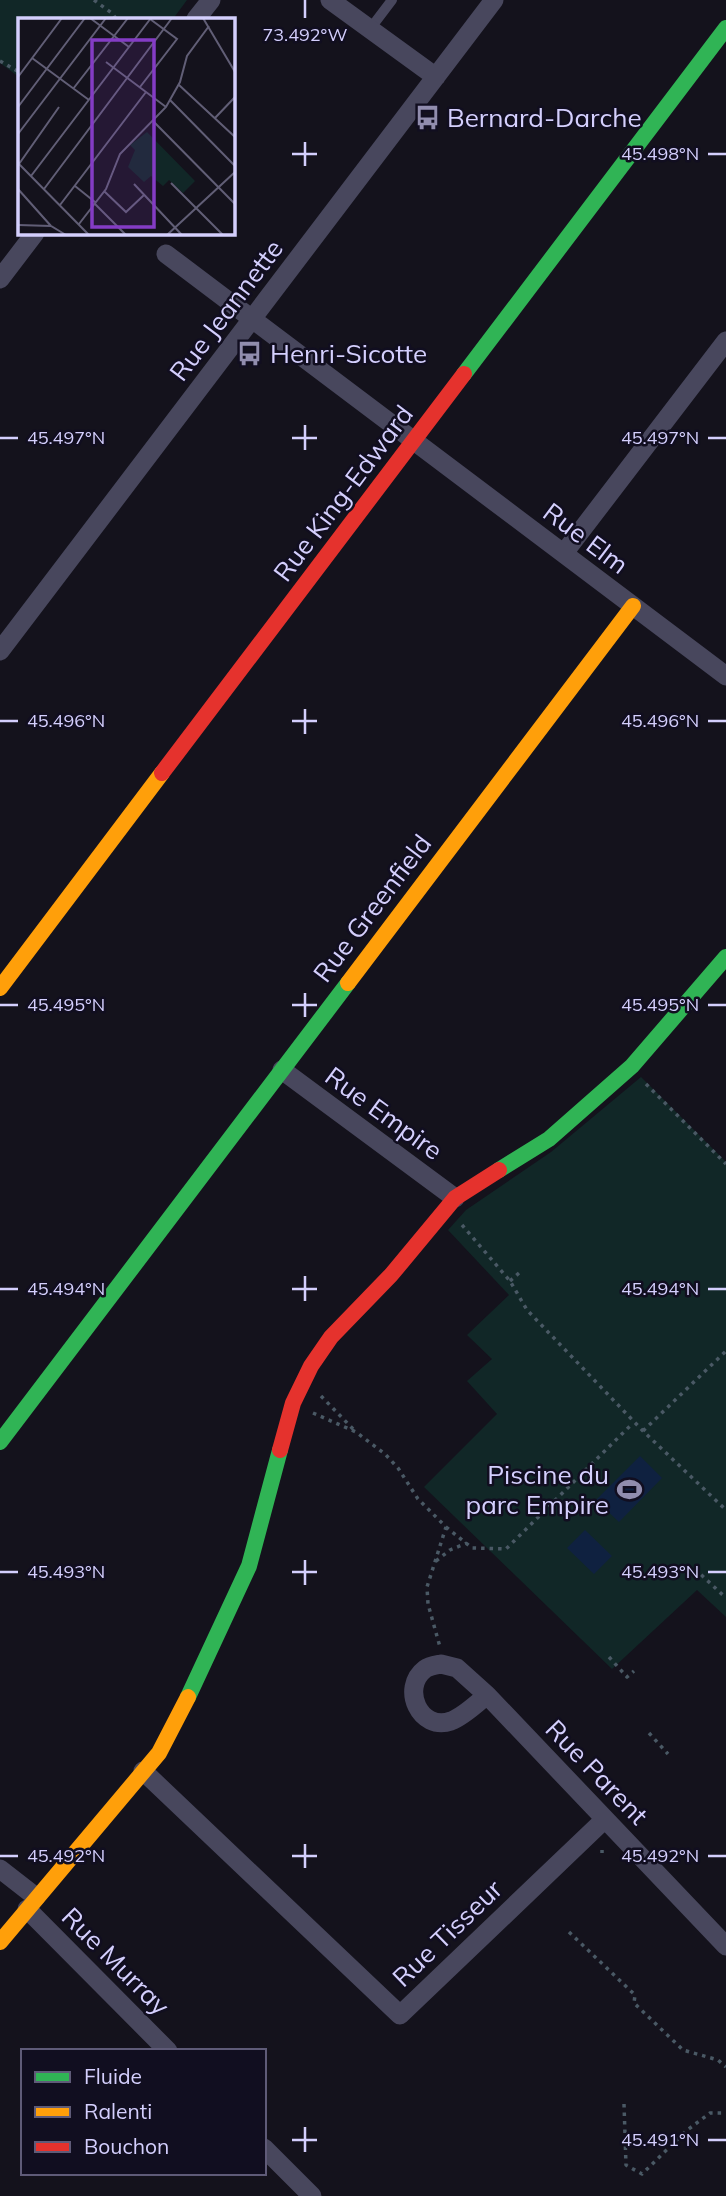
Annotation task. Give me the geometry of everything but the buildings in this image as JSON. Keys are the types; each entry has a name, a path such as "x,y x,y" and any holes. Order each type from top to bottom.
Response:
{"street":[{"path":"197,18 211,0"},
{"path":"330,0 436,77"},
{"name":"Rue Jeannette","path":"0,651 494,0"},
{"name":"Rue King-Edward","path":"0,988 726,28"},
{"path":"0,279 34,234"},
{"name":"Rue Elm","path":"166,254 726,676"},
{"path":"564,553 726,341"},
{"name":"Rue Greenfield","path":"0,1442 633,606"},
{"path":"0,1942 159,1753 196,1682 249,1566 293,1403 311,1366 331,1337 391,1275 455,1198 549,1139 632,1066 726,958"},
{"name":"Rue Empire","path":"282,1070 455,1198"},
{"path":"446,1665 426,1668 418,1678 414,1700 418,1711 426,1718 438,1722 451,1721 487,1695"},
{"name":"Rue Parent","path":"446,1665 457,1668 487,1695 726,1945"},
{"name":"Rue Tisseur","path":"144,1771 400,2015 605,1818"},
{"name":"Rue Murray","path":"0,1868 166,2049"},
{"path":"266,2150 312,2196"}],"lane":[{"path":"370,29 392,0"}],"path":[{"path":"94,0 115,18"},
{"path":"0,61 18,71"},
{"path":"638,1076 726,1164"},
{"path":"455,1219 510,1281 527,1310 634,1422 726,1510"},
{"path":"510,1281 519,1273"},
{"path":"643,1431 726,1351"},
{"path":"313,1389 356,1432 385,1454 398,1468 418,1499 472,1548 506,1549 634,1422"},
{"path":"304,1410 356,1432"},
{"path":"446,1527 427,1587 434,1630 446,1665"},
{"path":"435,1562 450,1550 467,1542"},
{"path":"695,1569 726,1598"},
{"path":"609,1657 627,1677 634,1671"},
{"path":"649,1733 668,1754"},
{"path":"569,1932 635,1995 634,2003 683,2050 718,2060 726,2067"},
{"path":"624,2104 626,2165 642,2174 686,2131 710,2113 726,2113"}],"green space":[{"path":"0,0 187,0 174,18 18,18 18,76 0,63"},
{"path":"641,1077 726,1162 726,1617 697,1590 612,1669 424,1487 497,1414 467,1381 492,1359 467,1335 509,1295 448,1230 466,1210 551,1152"}],"water":[{"name":"Piscine du parc Empire","path":"640,1456 662,1478 619,1522 596,1500"},
{"path":"585,1530 612,1556 594,1574 567,1548"}],"traffic: fast":[{"path":"464,374 726,28"},
{"path":"499,1170 549,1139 632,1066 726,957"},
{"path":"0,1442 348,983"},
{"path":"188,1697 249,1566 280,1450"}],"traffic: slow":[{"path":"348,983 633,606"},
{"path":"0,988 162,773"},
{"path":"0,1942 159,1753 188,1697"}],"traffic: jam":[{"path":"162,773 464,374"},
{"path":"280,1450 293,1403 311,1366 331,1337 391,1275 455,1198 499,1170"}],"place":[{"name":"Bernard-Darche","path":"427,117"},
{"name":"Henri-Sicotte","path":"250,353"},
{"name":"Piscine du parc Empire","path":"629,1489"}]}
